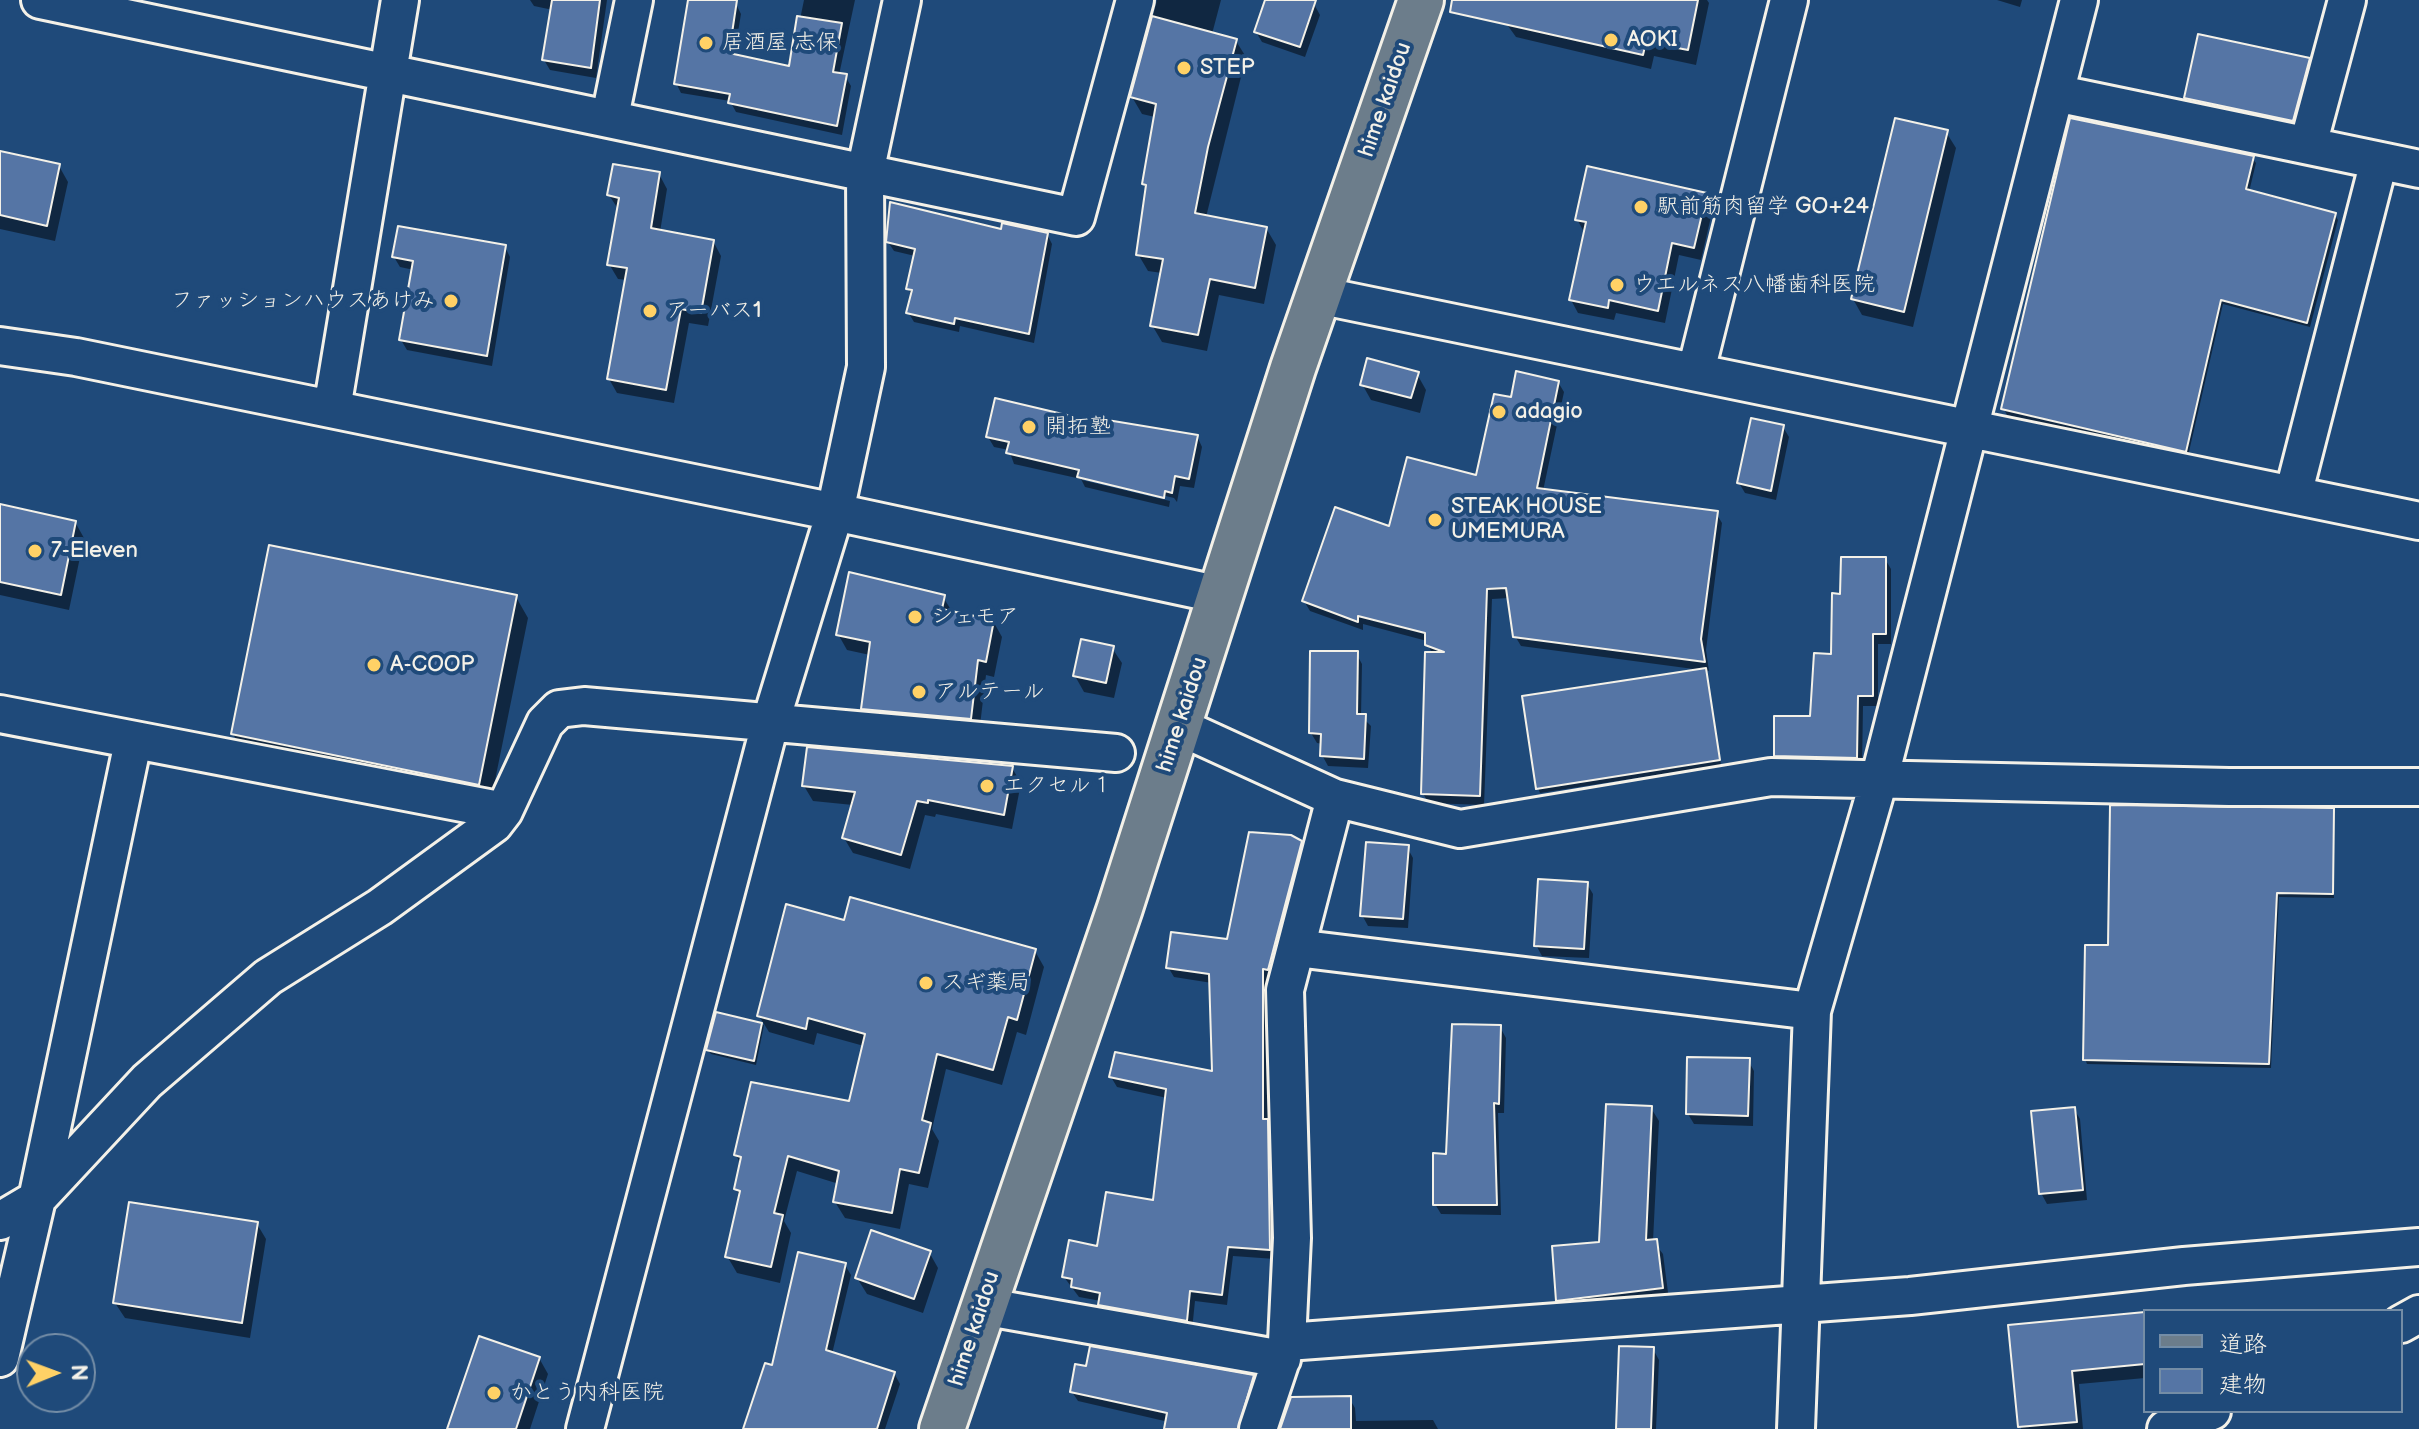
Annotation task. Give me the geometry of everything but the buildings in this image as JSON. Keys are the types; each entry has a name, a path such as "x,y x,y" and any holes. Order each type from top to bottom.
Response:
{"main road":[{"name":"hime kaidou","path":"942,1429 1180,727 1318,295 1421,0"}],"street":[{"path":"40,0 126,9 389,72 1076,217 1135,0"},
{"path":"332,409 400,0"},
{"path":"610,117 634,0"},
{"path":"585,1429 770,724 835,512 866,367 865,173 902,0"},
{"path":"1696,371 1789,0"},
{"path":"1796,1429 1812,1011 1879,780 2079,0"},
{"path":"2308,145 2347,0"},
{"path":"2055,93 2419,169"},
{"path":"2293,495 2379,161"},
{"path":"1318,295 1696,371 1968,431 2419,521"},
{"path":"0,328 76,357"},
{"path":"0,346 76,357 332,409 1221,595"},
{"path":"0,1221 37,1199 147,1081 268,977 380,907 494,824 504,811 545,723 559,709 584,706 1116,753"},
{"path":"0,714 504,811"},
{"path":"1180,727 1335,798 1460,829 1771,777 2419,787"},
{"path":"0,1358 37,1199 133,742"},
{"path":"1258,1429 1284,1350 1292,1238 1285,990 1335,798"},
{"path":"1296,948 1812,1011"},
{"path":"982,1306 1284,1350 1800,1302 1910,1296 2184,1266 2419,1247"},
{"path":"2166,1429 2207,1413"}],"place":[{"name":"AOKI","path":"1611,40"},
{"name":"居酒屋 志保","path":"706,43"},
{"name":"STEP","path":"1184,68"},
{"name":"駅前筋肉留学 GO+24","path":"1641,207"},
{"name":"ウエルネス八幡歯科医院","path":"1617,285"},
{"name":"ファッションハウスあけみ","path":"451,301"},
{"name":"アーバス1","path":"650,311"},
{"name":"adagio","path":"1499,412"},
{"name":"開拓塾","path":"1029,427"},
{"name":"STEAK HOUSE UMEMURA","path":"1435,520"},
{"name":"7-Eleven","path":"35,551"},
{"name":"シェモア","path":"915,617"},
{"name":"A-COOP","path":"374,665"},
{"name":"アルテール","path":"919,692"},
{"name":"エクセル１","path":"987,786"},
{"name":"スギ薬局","path":"926,983"},
{"name":"かとう内科医院","path":"494,1393"}]}
